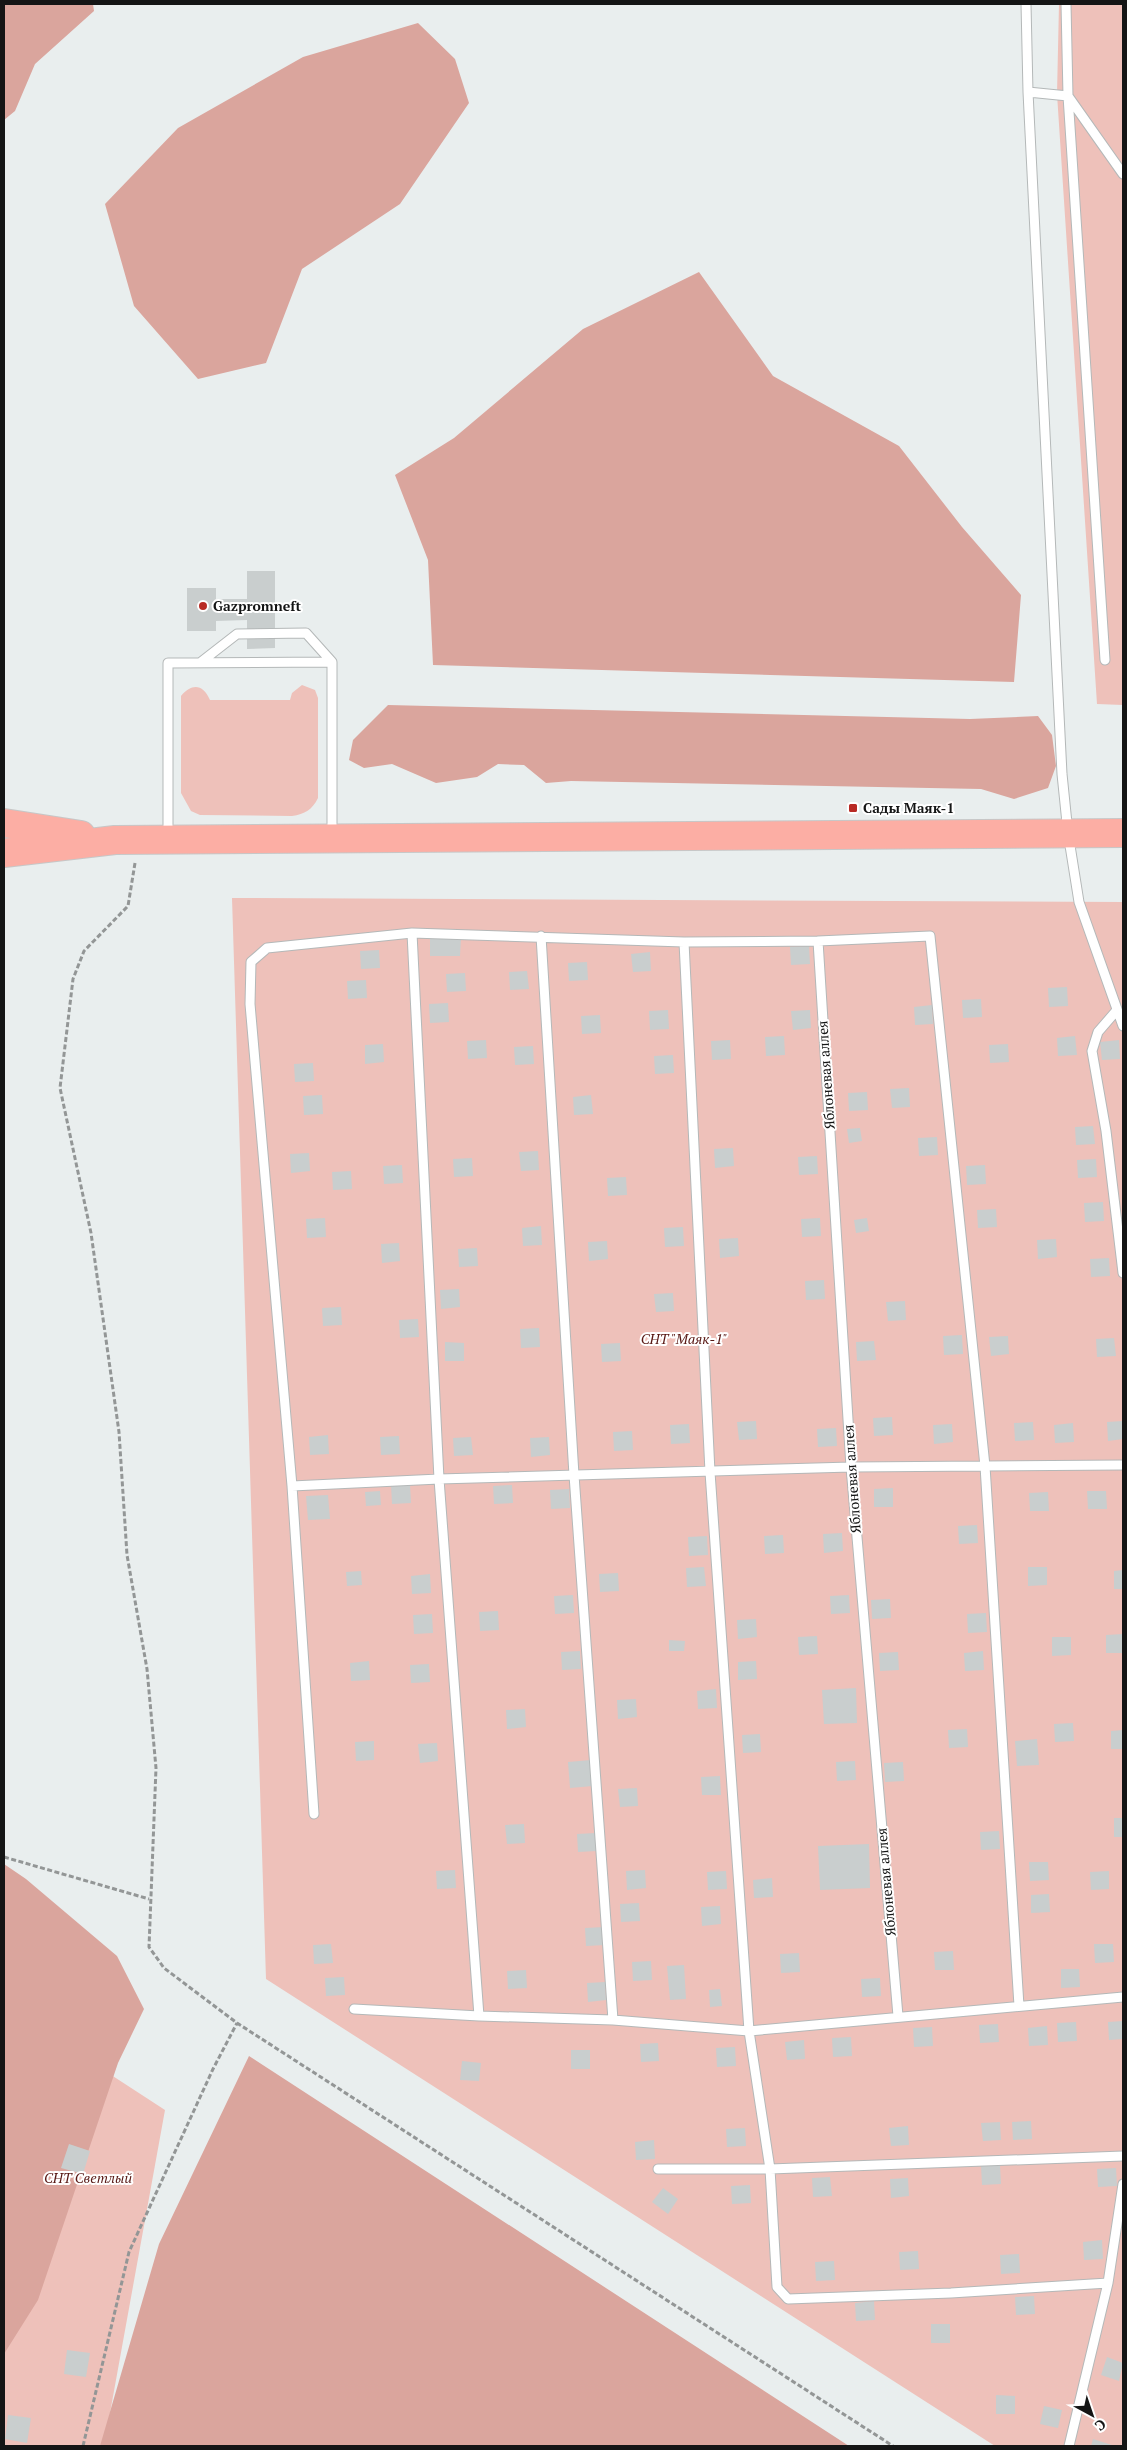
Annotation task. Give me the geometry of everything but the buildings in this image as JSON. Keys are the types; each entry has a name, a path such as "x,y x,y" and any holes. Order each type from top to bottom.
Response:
{"highway":[{"path":"4,823 126,840"},
{"path":"4,853 126,840 1123,833"}],"lane":[{"path":"1026,4 1028,92 1062,774 1068,834 1079,902 1123,1026"},
{"path":"1066,4 1068,96 1105,660"},
{"path":"1028,92 1068,96 1123,174"},
{"path":"200,662 237,634 306,633 332,662 332,839"},
{"path":"168,840 168,663 332,662"},
{"path":"412,933 439,1479 479,2016"},
{"path":"314,1814 292,1486 250,1004 251,962 267,948 412,933 684,942 818,941 930,936 985,1466 1019,2006"},
{"path":"542,936 574,1476 613,2020"},
{"name":"Яблоневая аллея","path":"818,941 851,1467 898,2016"},
{"path":"684,942 710,1472 749,2031 770,2169 777,2287 788,2299 950,2293 1108,2283"},
{"path":"1118,1010 1098,1032 1092,1050 1106,1131 1123,1273"},
{"path":"292,1486 439,1479 851,1467 1123,1465"},
{"path":"354,2009 479,2016 613,2020 749,2031 1123,1997"},
{"path":"658,2169 770,2169 1123,2156"},
{"path":"1069,2446 1108,2283 1123,2184"}],"path":[{"path":"126,840 128,906 84,951 73,979 60,1088 91,1233 119,1432 128,1555 147,1669 156,1768 149,1947 164,1968 237,2023 893,2446"},
{"path":"4,1857 150,1899"},
{"path":"83,2446 129,2252 213,2069 237,2023"}],"green space":[{"path":"1059,4 1123,4 1123,705 1097,704 1057,94"},
{"path":"302,685 315,690 318,698 318,798 313,806 304,813 292,816 200,815 191,811 181,793 181,696 189,689 197,687 204,691 210,700 290,700 292,693"},
{"name":"СНТ \"Маяк-1\"","path":"232,898 1123,902 1123,2446 995,2446 266,1979"},
{"name":"СНТ Светлый","path":"102,2069 165,2110 104,2446 4,2446 4,2304"}],"shaded area":[{"path":"4,4 93,4 94,11 35,64 15,111 4,120"},
{"path":"418,23 455,59 469,103 400,204 302,269 266,363 198,379 134,306 105,204 178,128 303,57"},
{"path":"699,272 773,376 899,446 962,527 1021,595 1014,682 433,665 428,560 395,475 454,438 583,329"},
{"path":"388,705 970,719 1038,716 1052,735 1056,766 1048,788 1014,799 981,789 571,781 546,783 524,765 498,764 477,777 436,783 392,764 364,768 349,760 353,740"},
{"path":"4,1864 26,1879 117,1956 144,2009 118,2063 38,2300 4,2354"},
{"path":"249,2056 849,2446 100,2446 159,2244"}],"place":[{"name":"Gazpromneft","path":"203,606"},
{"name":"Сады Маяк-1","path":"853,808"}]}
